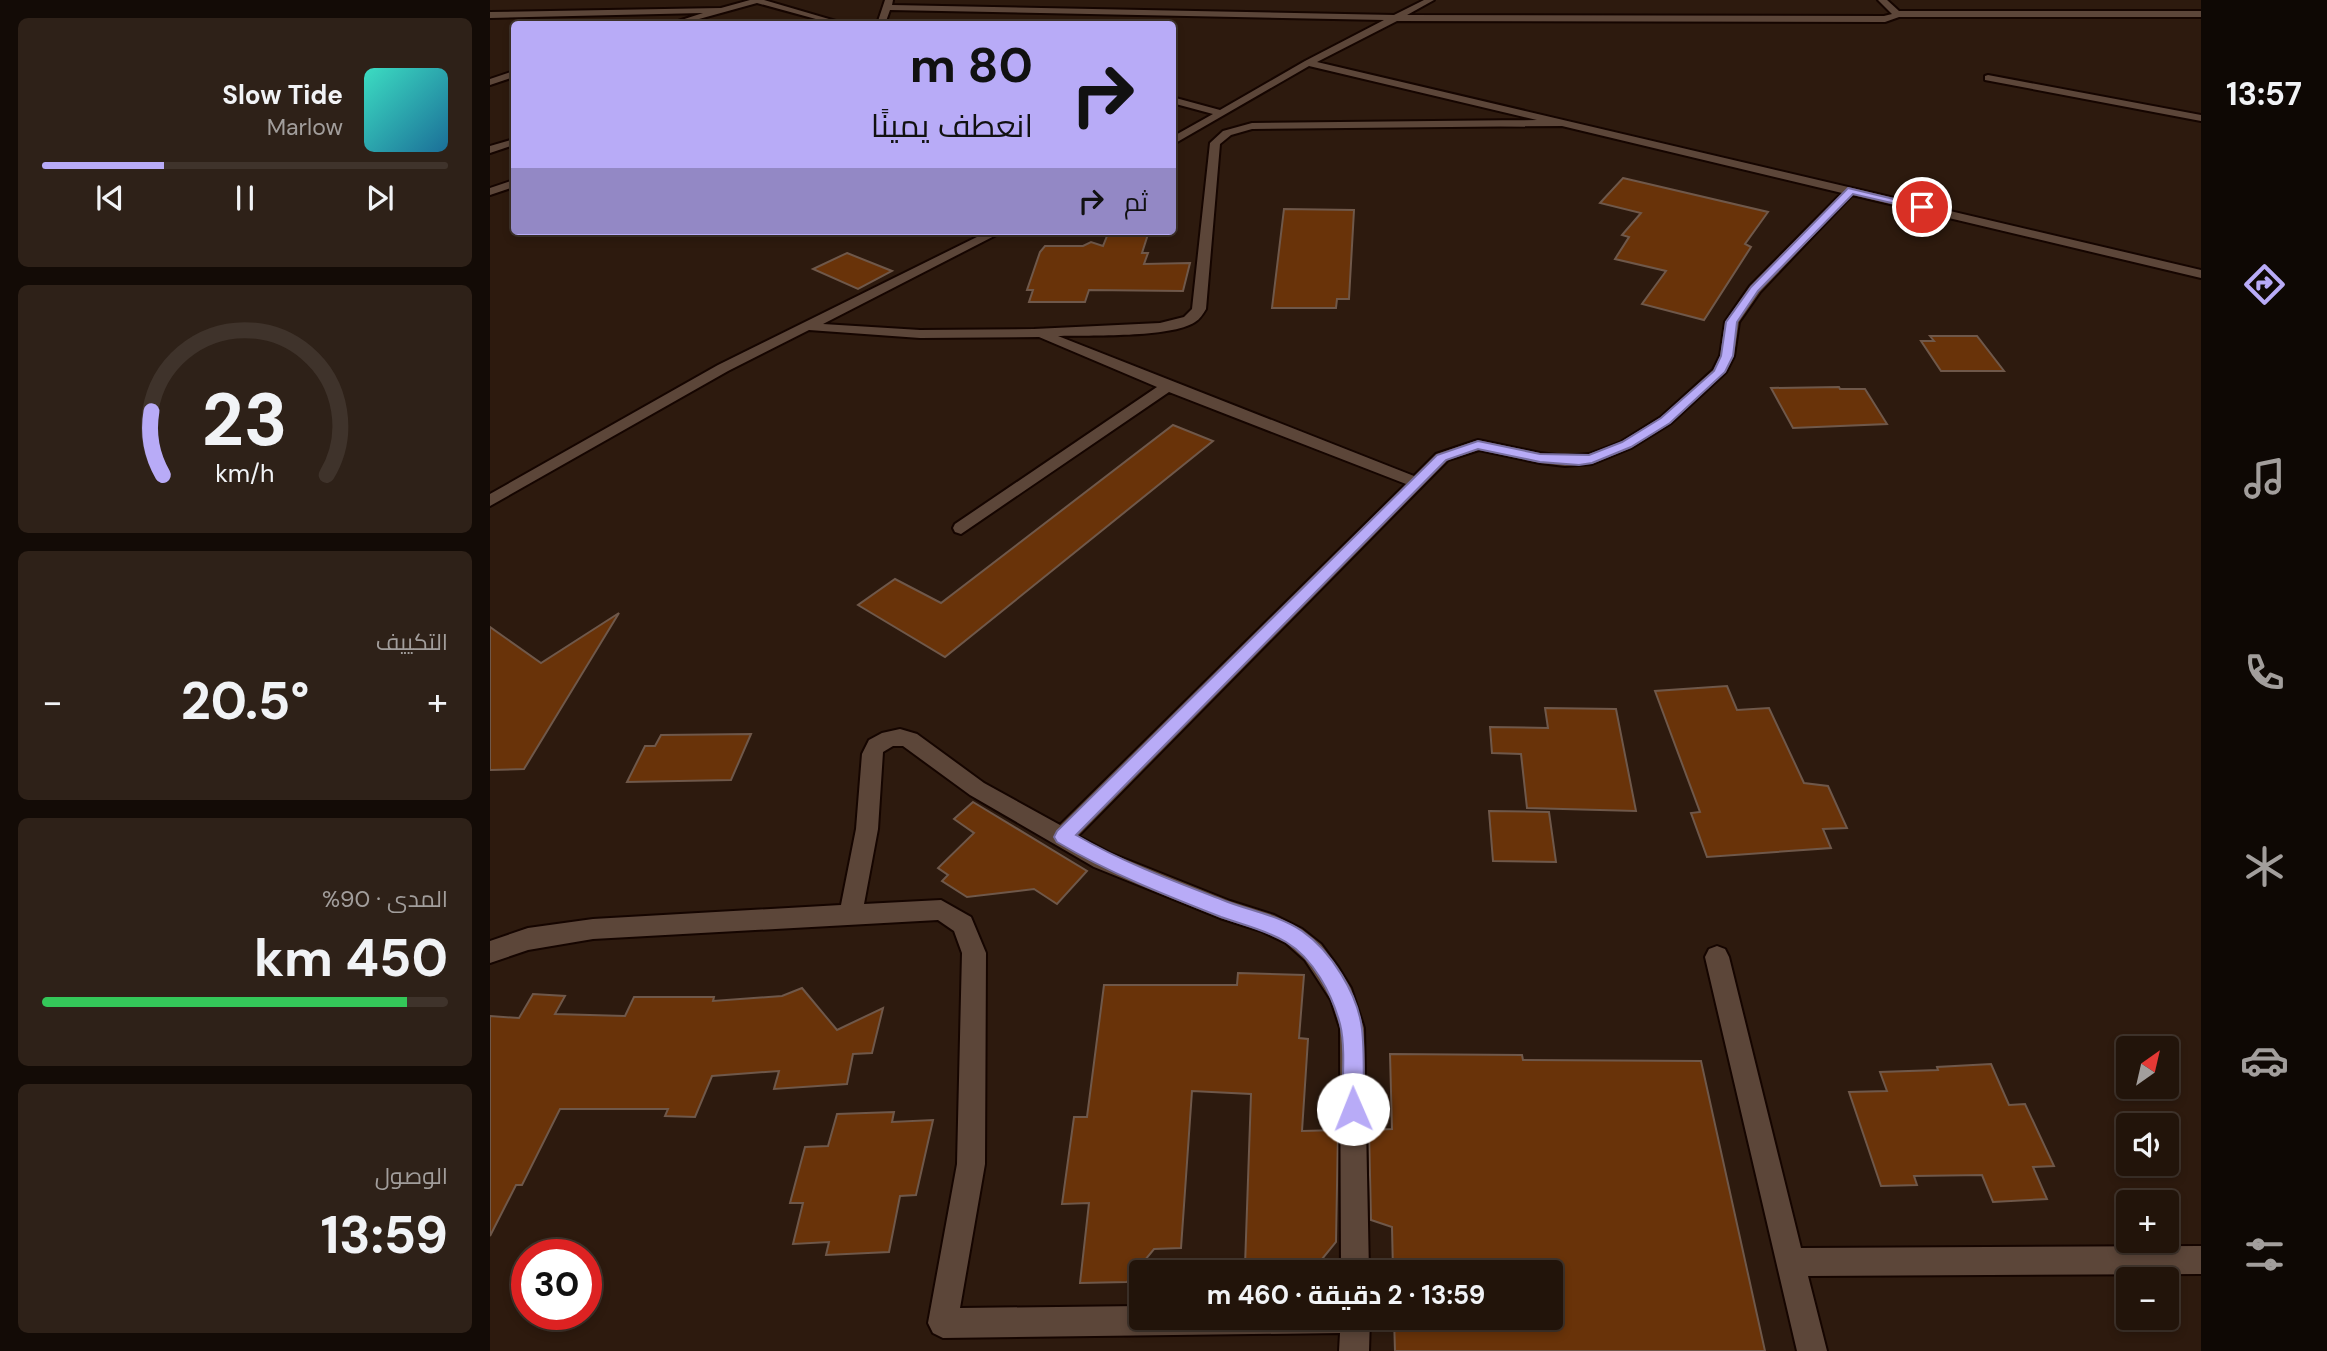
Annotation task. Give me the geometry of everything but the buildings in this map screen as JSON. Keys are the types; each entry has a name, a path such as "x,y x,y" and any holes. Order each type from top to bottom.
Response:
{"street":[{"path":"683,21 755,0 831,21"},
{"path":"1176,140 1308,63 1430,0"},
{"path":"1882,0 1897,14"},
{"path":"882,21 887,3 1395,18 1885,19 1897,14 2201,14"},
{"path":"490,15 719,10"},
{"path":"1308,63 2201,274"},
{"path":"490,82 511,75"},
{"path":"1988,78 2201,118"},
{"path":"1176,101 1221,114"},
{"path":"807,326 857,332 1038,333 1153,327 1187,321 1195,316 1199,309 1215,144 1219,138 1236,129 1252,126 1568,123"},
{"path":"490,150 511,143"},
{"path":"490,192 511,184"},
{"path":"1063,837 1442,457 1478,445 1540,458 1579,461 1592,459 1626,445 1665,420 1719,372 1727,356 1732,322 1755,289 1851,190"},
{"path":"490,501 723,368 990,235"},
{"path":"1038,333 1415,482"},
{"path":"961,528 1168,386"},
{"path":"850,917 867,829 872,754 876,746 900,737 910,740 977,789 1102,860 1228,911 1266,922 1294,936 1313,952 1329,975 1342,996 1352,1028 1355,1260"},
{"path":"490,952 528,939 593,929 942,910 963,924 974,953 971,1164 943,1323 1129,1321"},
{"path":"1717,957 1812,1351"},
{"path":"1790,1262 2201,1260"},
{"path":"1354,1351 1355,1330"}],"route":[{"path":"1353,1109 1352,1028 1342,996 1313,952 1294,936 1266,922 1228,911 1102,860 1063,837 1242,654 1442,457 1478,445 1500,447 1540,458 1579,461 1592,459 1626,445 1665,420 1719,372 1727,356 1732,322 1755,289 1851,190 1922,207"}]}
